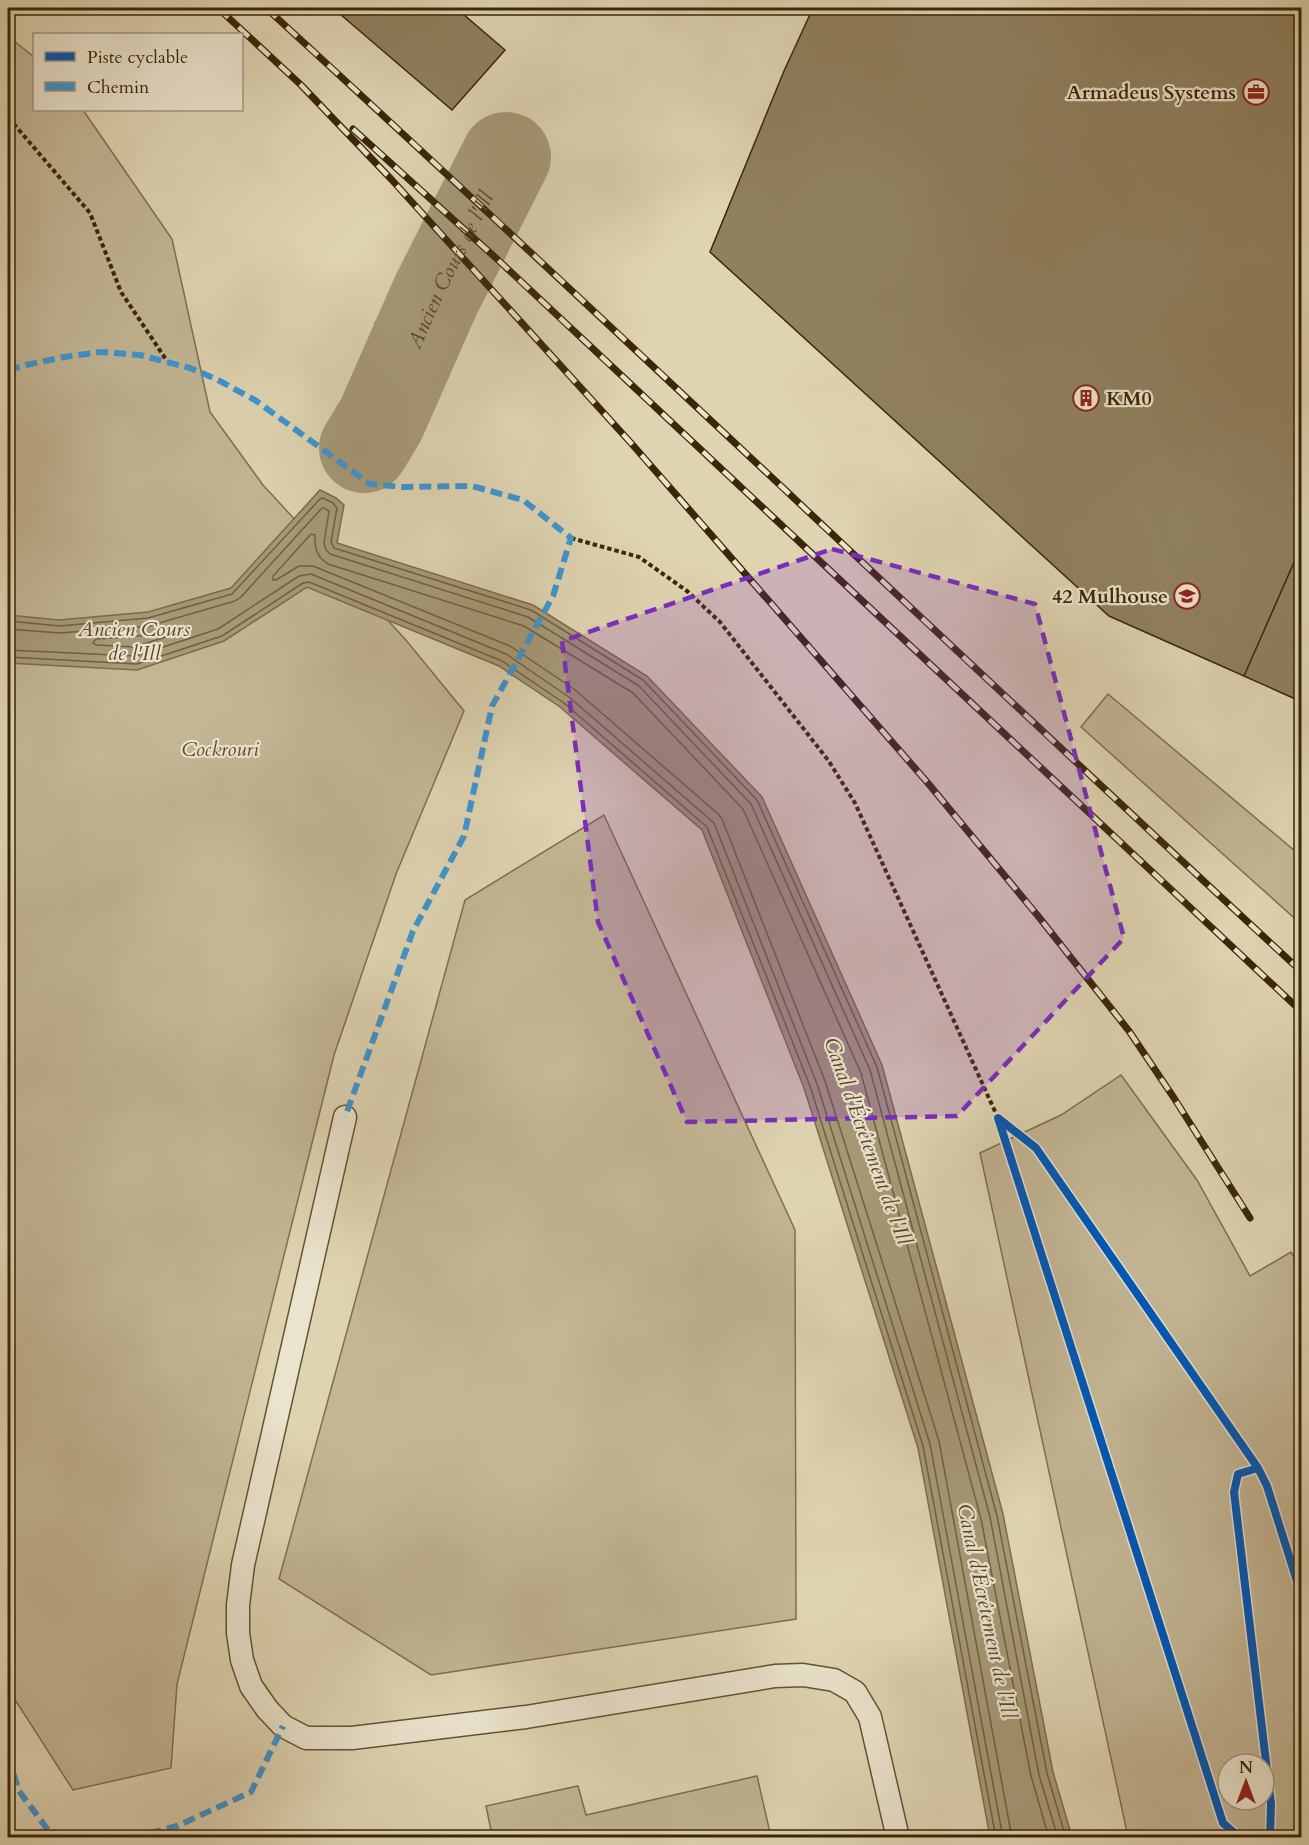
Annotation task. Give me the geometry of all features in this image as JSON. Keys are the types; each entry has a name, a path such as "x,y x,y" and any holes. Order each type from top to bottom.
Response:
{"lane":[{"path":"345,1117 243,1565 238,1605 238,1633 242,1660 251,1686 267,1709 283,1726 306,1738 352,1738 526,1717 775,1676 803,1675 834,1680 855,1692 870,1717 898,1838"}],"path":[{"path":"8,119 90,213 121,292 167,361"},
{"path":"571,538 639,557 687,591 720,622 828,760 855,803 998,1118 1222,1823 1240,1838"},
{"path":"998,1118 1036,1148 1258,1468 1267,1486 1302,1597"},
{"path":"1258,1468 1238,1474 1234,1492 1272,1804 1270,1838"}],"highlighted area":[{"path":"832,549 1035,604 1124,938 957,1116 687,1122 598,922 562,641"}],"green space":[{"name":"Cockrouri","path":"8,36 33,56 33,111 84,111 172,239 210,412 263,485 405,639 464,711 396,874 334,1055 177,1684 171,1768 73,1790 12,1695 8,1680"},
{"path":"1108,694 1301,856 1301,924 1081,727"},
{"path":"604,815 795,1230 796,1619 431,1675 279,1579 465,900"},
{"path":"1121,1075 1197,1180 1250,1276 1291,1252 1301,1269 1301,1837 1128,1837 980,1153 1061,1115"},
{"path":"757,1776 771,1837 484,1837 492,1835 486,1806 578,1786 586,1815"}],"water":[{"path":"412,273 436,295 456,309 374,451 353,443 375,323"},
{"name":"Canal d'Écrêtement de l'Ill","path":"320,490 344,505 337,543 533,605 647,676 762,797 882,1065 1003,1514 1053,1772 1072,1837 990,1837 918,1448 804,1088 702,830 560,707 499,666 307,587 224,641 137,670 8,663 8,615 59,620 148,612 231,588"}],"building":[{"path":"333,8 456,8 505,50 452,110"},
{"name":"KM0","path":"813,8 1302,8 1302,544 1244,676 1109,616 710,252 784,71"},
{"path":"1302,544 1302,702 1244,676"}],"waterway":[{"name":"Ancien Cours de l'Ill","path":"364,448 381,420 436,295 506,157"}],"railway":[{"path":"218,8 301,85 391,179 631,443 927,782 1129,1031 1250,1218"},
{"path":"266,8 1302,972"},
{"path":"353,129 497,259 1302,1012"}],"marked path":[{"path":"8,370 64,357 101,352 140,355 190,368 255,400 370,484 402,487 472,486 523,500 571,538 553,596 492,706 464,836 413,931 345,1117"},
{"path":"132,1838 177,1826 251,1792 283,1726"},
{"path":"8,1757 19,1791 54,1838"}],"cycle path":[{"path":"1240,1838 1223,1823 998,1118 1036,1148 1258,1468 1267,1486 1302,1597"},
{"path":"1258,1468 1238,1474 1234,1492 1271,1804 1270,1838"}],"place":[{"name":"Armadeus Systems","path":"1256,92"},
{"name":"KM0","path":"1086,398"},
{"name":"42 Mulhouse","path":"1187,596"}]}
